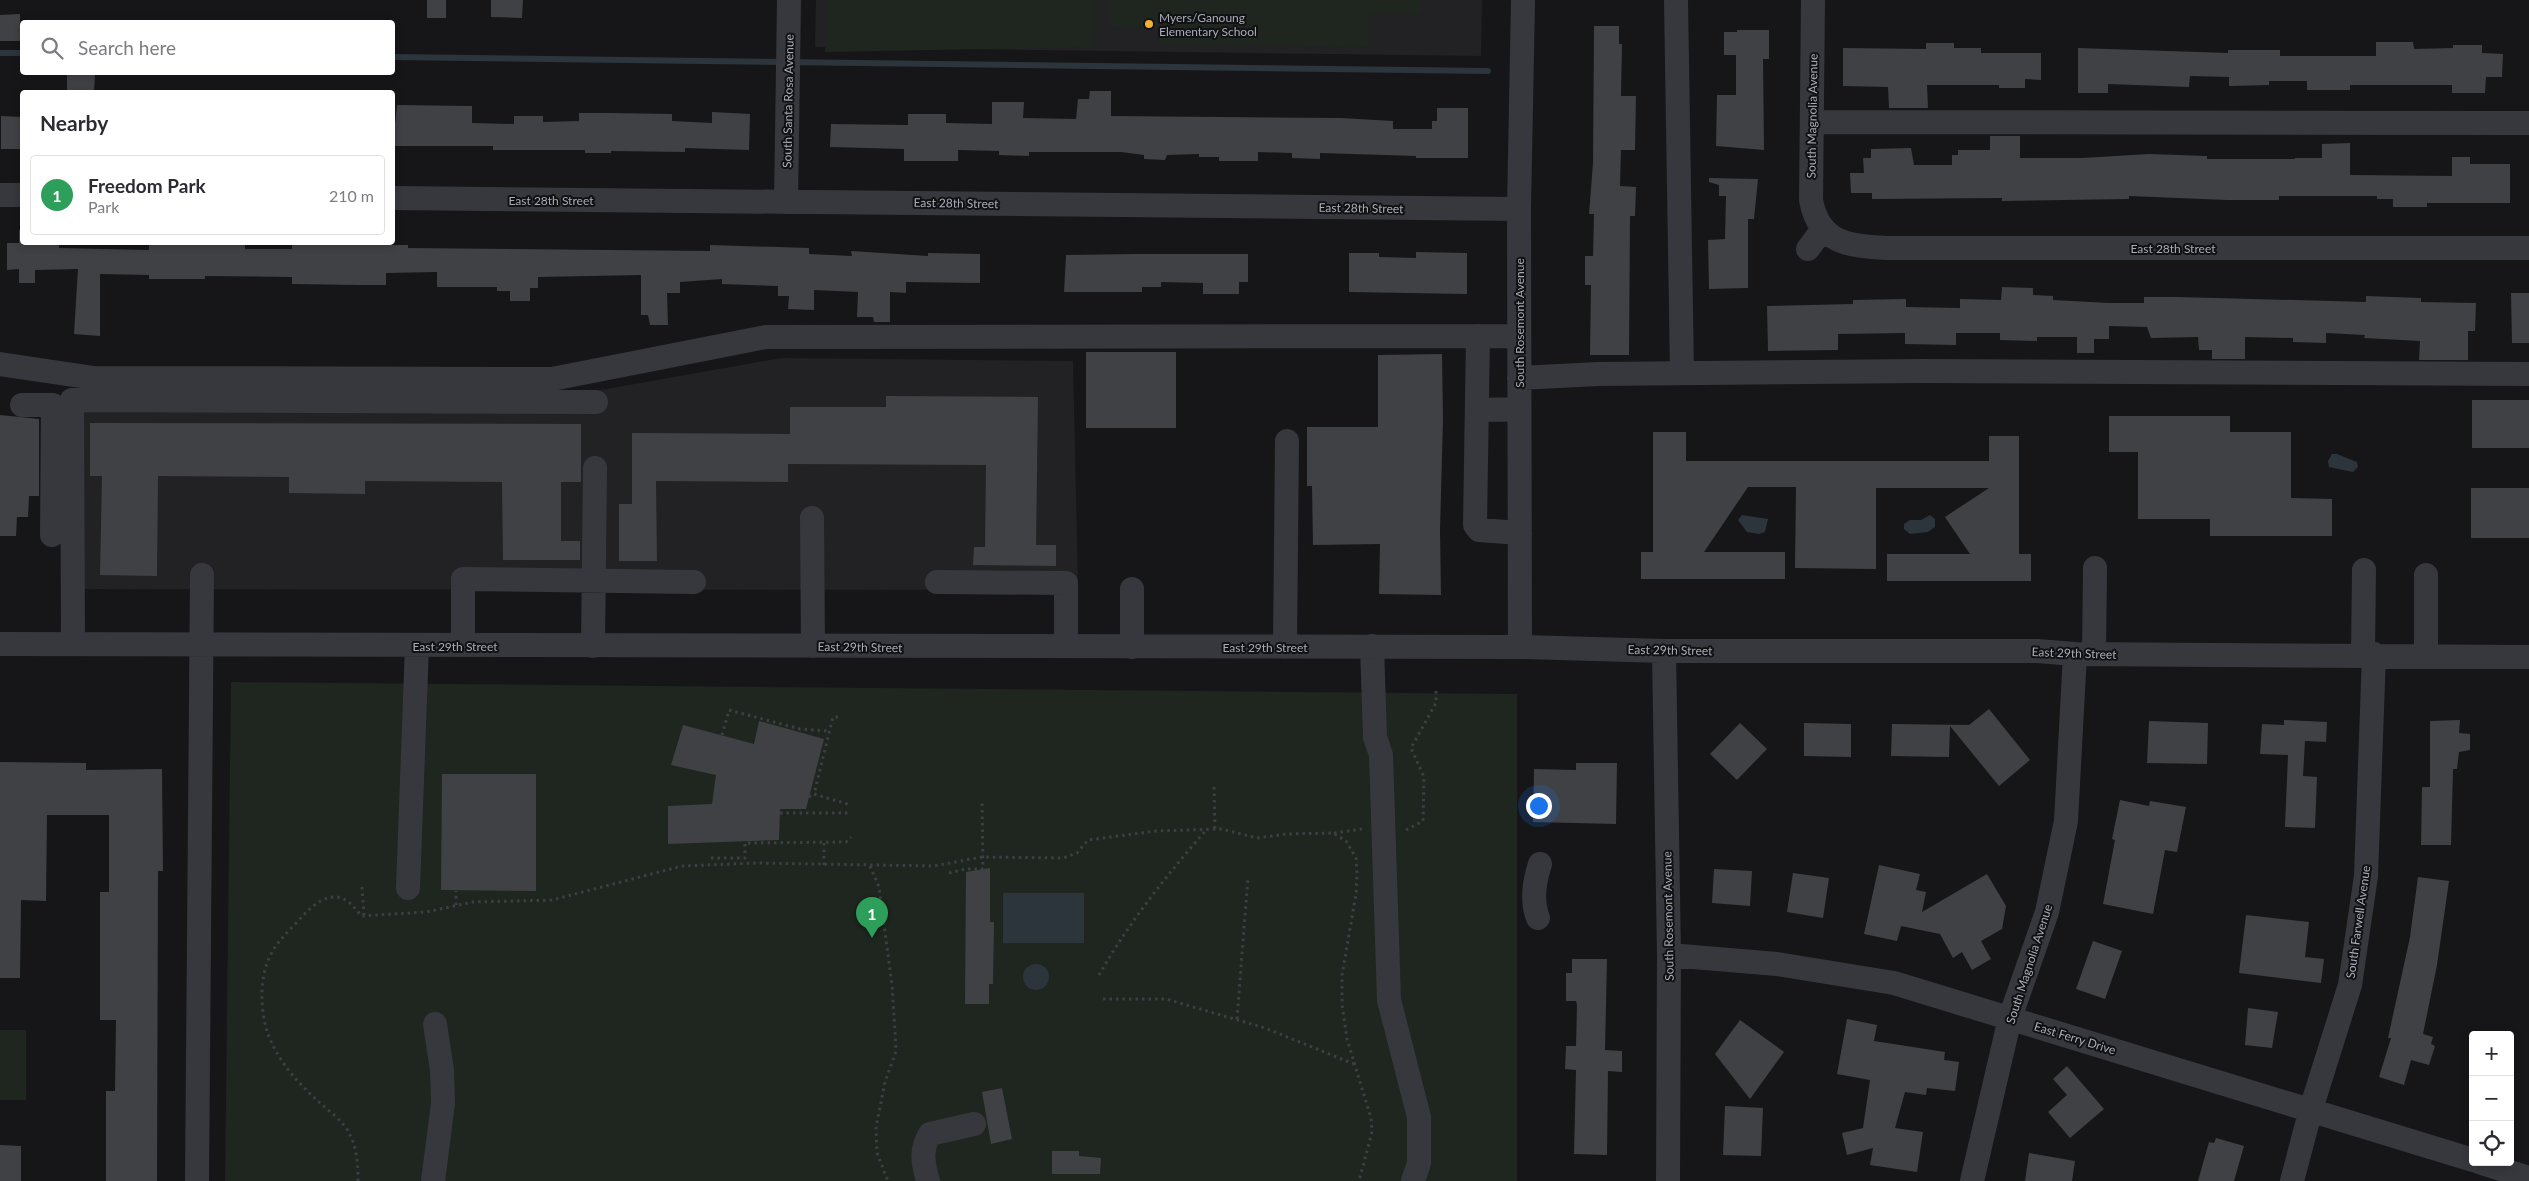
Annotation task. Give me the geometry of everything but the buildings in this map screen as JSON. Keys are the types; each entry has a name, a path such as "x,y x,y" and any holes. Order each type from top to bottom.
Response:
{"street":[{"name":"South Santa Rosa Avenue","path":"786,202 789,0"},
{"name":"South Rosemont Avenue","path":"1520,646 1519,209 1523,0"},
{"path":"1676,0 1682,373"},
{"name":"South Magnolia Avenue","path":"1812,0 1813,122 1810,192 1813,211 1822,230"},
{"path":"1813,122 2529,124"},
{"path":"0,195 20,195"},
{"name":"East 28th Street","path":"395,198 1519,209"},
{"name":"East 28th Street","path":"1822,230 1829,236 1844,242 1889,248 2529,248"},
{"path":"1808,249 1822,230"},
{"path":"1478,336 1475,526 1479,530 1520,533"},
{"path":"0,364 94,378 552,379 766,337 1519,336"},
{"path":"1519,378 1682,373 2200,372 2529,374"},
{"path":"73,644 72,400 596,402"},
{"path":"22,405 53,405 52,535"},
{"path":"1477,410 1519,409"},
{"path":"1285,647 1286,441"},
{"path":"593,646 595,468"},
{"path":"812,518 813,646"},
{"name":"South Magnolia Avenue","path":"1972,1181 2010,1018 2047,912 2066,821 2095,568"},
{"name":"South Farwell Avenue","path":"2292,1181 2350,985 2366,876 2368,654 2364,570"},
{"path":"197,1181 202,575"},
{"path":"2426,575 2426,656"},
{"path":"463,646 463,579 694,582"},
{"path":"938,582 1066,583 1066,646"},
{"path":"1132,589 1132,646"},
{"name":"East 29th Street","path":"0,644 201,646 1520,646 1664,651 2037,651 2085,654 2368,654 2529,657"},
{"path":"408,888 417,646"},
{"path":"1372,646 1376,737 1381,755 1389,1000 1419,1116 1419,1163 1413,1181"},
{"name":"South Rosemont Avenue","path":"1664,651 1669,955 1668,1181"},
{"path":"1538,918 1533,905 1535,879 1540,864"},
{"name":"East Ferry Drive","path":"1669,955 1777,964 1894,983 2312,1109 2469,1159"},
{"path":"433,1181 438,1153 442,1103 442,1070 435,1024"},
{"path":"928,1181 922,1158 924,1144 930,1134 974,1124"},
{"path":"2492,1166 2529,1178"}],"path":[{"path":"722,735 729,710 800,729 829,731"},
{"path":"809,797 814,794 833,718 838,717"},
{"path":"1214,787 1215,828"},
{"path":"814,794 851,805"},
{"path":"949,873 965,869 983,869 982,803"},
{"path":"780,814 851,813"},
{"path":"358,1181 356,1153 350,1134 338,1119 290,1074 278,1055 262,1013 262,996 270,957 279,942 313,904 326,898 347,899 361,916 426,912 473,902 552,900 682,866 758,863 934,866 982,857 1063,858 1077,853 1088,840 1156,831 1215,828 1257,838 1287,834 1333,833 1346,841 1352,850 1357,865 1356,894 1345,951 1342,1005 1354,1064 1371,1118 1372,1132 1359,1181"},
{"path":"1099,975 1118,941 1168,875 1207,829"},
{"path":"711,858 745,858 745,843 846,842 851,837"},
{"path":"824,842 824,865"},
{"path":"870,866 879,887 896,1031 896,1051 892,1068 885,1082 876,1128 877,1153 888,1181"},
{"path":"1237,1020 1248,877"},
{"path":"362,886 364,916"},
{"path":"456,890 456,905"},
{"path":"1103,999 1166,999 1265,1028 1354,1064"}],"shaded area":[{"name":"Myers/Ganoung Elementary School","path":"816,0 1482,0 1481,56 815,47"},
{"path":"826,0 1096,0 1094,47 825,52"},
{"path":"1111,0 1422,0 1422,13 1368,13 1368,47 1161,44 1158,28 1111,27"},
{"path":"781,358 1073,361 1078,584 1058,590 65,589 62,392 601,390"},
{"path":"2332,454 2337,454 2357,462 2358,467 2353,472 2329,467 2328,461"},
{"path":"1742,515 1768,519 1765,532 1759,534 1747,532 1738,520"},
{"path":"1930,515 1935,519 1935,527 1928,532 1910,534 1904,529 1904,524 1910,520 1921,520"},
{"path":"231,682 1517,694 1517,1181 225,1181"},
{"path":"1003,893 1084,893 1084,943 1003,943"},
{"path":"1036,964 1045,968 1049,977 1045,986 1036,990 1027,986 1023,977 1027,968"},
{"path":"0,1030 26,1030 26,1100 0,1100"}],"waterway":[{"path":"0,53 20,53"},
{"path":"395,57 1488,71"}],"place":[{"name":"Myers/Ganoung Elementary School","path":"1149,24"},
{"name":"Freedom Park","path":"872,938"}]}
